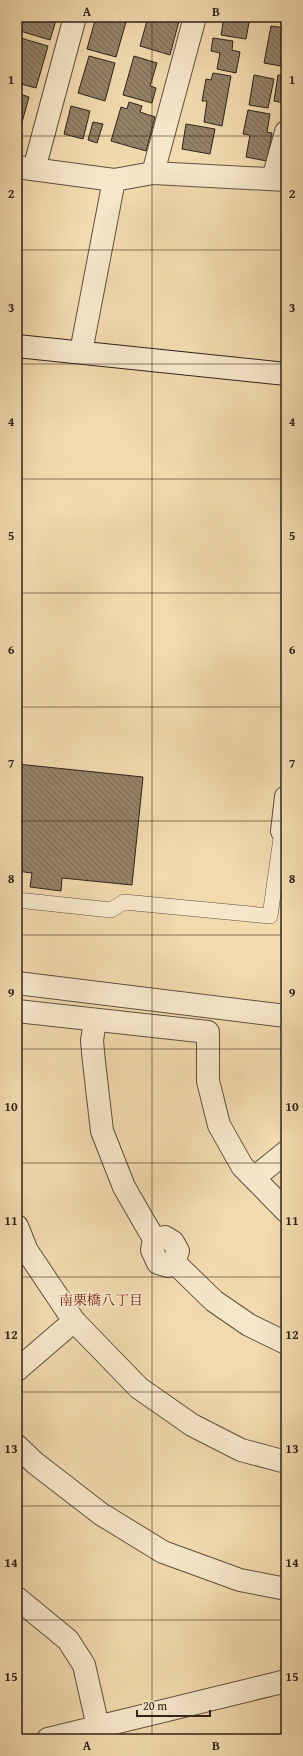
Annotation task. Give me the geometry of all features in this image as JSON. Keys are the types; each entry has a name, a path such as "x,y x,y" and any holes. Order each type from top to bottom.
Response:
{"street":[{"path":"75,17 25,168 114,180 154,173 279,180 286,132"},
{"path":"154,173 195,17"},
{"path":"81,352 114,180"},
{"path":"17,346 286,374"},
{"path":"284,831 286,797"},
{"path":"17,983 286,1016"},
{"path":"17,1011 208,1032 208,1080 219,1125 242,1166 286,1211"},
{"path":"95,1020 92,1041 102,1131 124,1187 154,1239 165,1237 173,1242 178,1251 174,1262 214,1301 249,1325 286,1343"},
{"path":"254,1178 286,1152"},
{"path":"17,1226 27,1252 74,1321 139,1388 192,1425 241,1450 286,1462"},
{"path":"17,1370 74,1321"},
{"path":"17,1446 35,1463 101,1514 163,1552 240,1580 286,1589"},
{"path":"17,1598 68,1640 84,1665 98,1727"},
{"path":"48,1739 286,1680"}],"lane":[{"path":"17,900 111,910 124,902 270,916 284,831"}],"building":[{"path":"21,17 57,17 50,40 17,30"},
{"path":"96,17 108,17 126,22 116,57 87,49"},
{"path":"148,17 165,17 179,21 170,55 140,46"},
{"path":"224,17 250,17 246,39 221,35"},
{"path":"270,17 286,17 286,21 270,19"},
{"path":"271,26 286,28 286,67 264,63"},
{"path":"17,37 48,46 36,88 17,83"},
{"path":"213,38 233,41 232,50 240,52 236,73 217,69 220,53 211,51"},
{"path":"89,56 115,63 105,101 78,93"},
{"path":"134,56 157,63 150,86 156,88 152,103 123,95"},
{"path":"213,73 231,76 222,126 204,122 207,101 202,101 206,79 211,80"},
{"path":"254,75 274,79 268,108 249,105"},
{"path":"278,75 286,76 285,103 274,101"},
{"path":"17,93 29,97 19,133 17,132"},
{"path":"129,102 142,106 140,112 155,117 146,151 111,141 121,107 127,109"},
{"path":"71,106 90,111 83,139 64,134"},
{"path":"248,110 270,114 267,132 272,133 267,161 246,157 250,135 243,134"},
{"path":"93,122 103,124 97,143 88,140"},
{"path":"186,124 215,129 210,154 182,149"},
{"path":"17,764 143,777 132,885 62,878 61,891 30,887 32,873 17,871"}],"district":[{"name":"南栗橋八丁目","path":"101,1300"}]}
